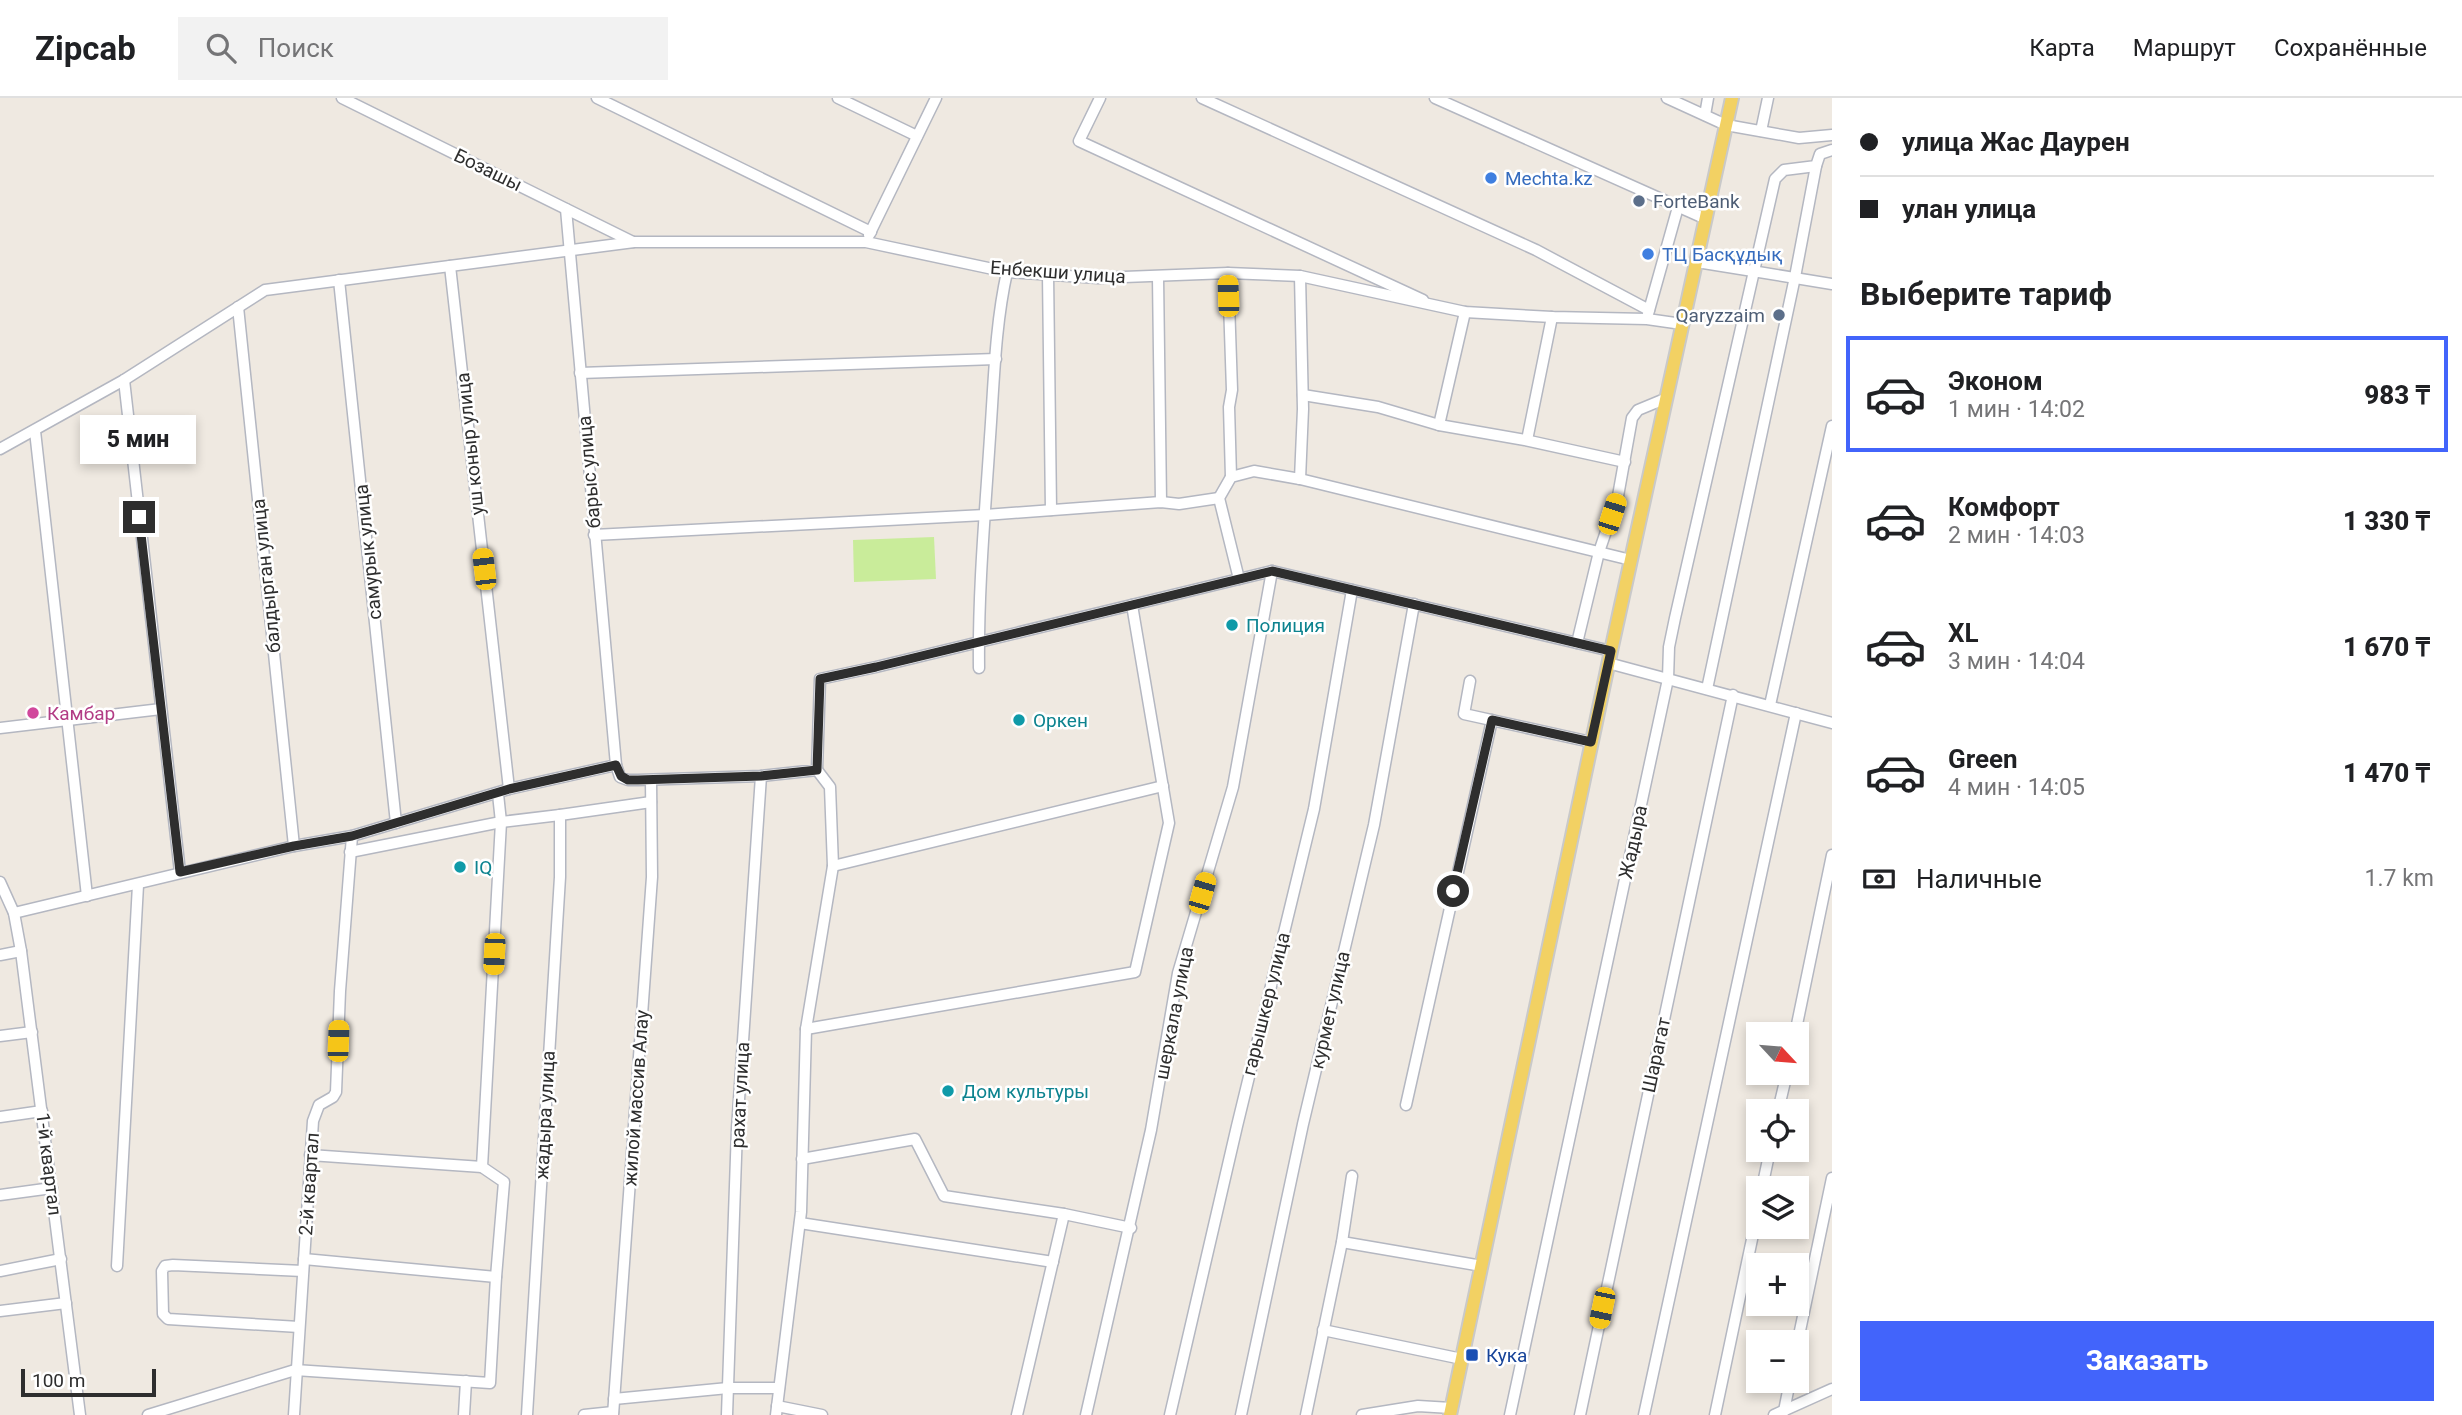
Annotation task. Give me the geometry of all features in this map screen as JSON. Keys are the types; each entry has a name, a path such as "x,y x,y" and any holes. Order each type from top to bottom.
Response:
{"main road":[{"path":"1451,1412 1609,657 1731,98"}],"street":[{"name":"Бозашы","path":"342,98 634,242"},
{"path":"597,98 869,237 936,98"},
{"path":"838,98 917,136"},
{"path":"1202,98 1536,250 1648,314 1678,207"},
{"path":"1435,98 1706,219"},
{"path":"1667,98 1726,125 1799,138 1832,135"},
{"path":"1704,115 1708,98"},
{"path":"1761,131 1768,98"},
{"name":"Енбекши улица","path":"1096,99 1079,141 1440,307"},
{"path":"1707,688 1795,277 1816,166 1820,154 1832,150"},
{"name":"Жадыра","path":"1509,1414 1668,678 1669,648 1675,618 1775,179 1784,170 1816,166"},
{"name":"барыс улица","path":"566,209 616,765"},
{"name":"Енбекши улица","path":"0,449 124,380 265,290 634,242 869,237 1007,272 1098,278 1228,273 1300,276 1465,312 1552,317 1648,314 1682,324"},
{"path":"1697,262 1832,284"},
{"name":"уш коныр улица","path":"450,266 509,789"},
{"path":"979,668 979,597 999,307 1007,272"},
{"path":"1228,273 1231,477 1219,498 1238,579"},
{"path":"1048,274 1051,510"},
{"path":"1300,276 1303,395 1300,479"},
{"path":"1157,277 1161,502"},
{"name":"самурык улица","path":"340,280 396,823"},
{"name":"балдырган улица","path":"238,307 294,846"},
{"path":"1439,425 1465,312"},
{"path":"1527,440 1552,317"},
{"path":"580,373 996,359"},
{"path":"124,380 180,872"},
{"path":"1303,395 1378,407 1439,425 1527,440 1625,463"},
{"path":"1577,643 1599,552 1618,496 1635,412 1667,398"},
{"path":"1770,705 1832,426"},
{"path":"35,431 87,896"},
{"path":"1231,477 1254,471 1300,479 1631,560"},
{"path":"594,534 985,515 1161,502 1179,504 1219,498"},
{"path":"822,1415 776,1411 800,1223 806,1029 833,866 830,787 817,770 820,679 1272,571 1577,643 1668,678 1832,723"},
{"name":"шеркала улица","path":"1086,1415 1152,1130 1178,973 1233,787 1272,571"},
{"name":"гарышкер улица","path":"1170,1415 1314,809 1353,590"},
{"name":"курмет улица","path":"1241,1415 1303,1124 1374,825 1414,604"},
{"path":"806,1029 1135,972 1169,823 1132,605"},
{"path":"1470,681 1464,714 1591,742"},
{"name":"Шарагат","path":"1580,1415 1733,695"},
{"path":"0,728 161,709"},
{"path":"1644,1415 1796,713"},
{"path":"1406,1105 1492,720"},
{"path":"14,913 294,846 352,836 509,789 616,765 621,776 628,780 761,776 817,770"},
{"name":"рахат улица","path":"727,1415 737,1129 761,776"},
{"name":"жилой массив Алау","path":"613,1414 652,877 651,780"},
{"path":"833,866 1163,786"},
{"path":"482,1167 501,822 498,794"},
{"path":"350,852 501,822 650,802"},
{"name":"жадыра улица","path":"527,1415 559,891 560,815"},
{"name":"2-й квартал","path":"293,1415 310,1155 316,1110 319,1105 333,1097 335,1092 352,836"},
{"path":"1797,1022 1832,855"},
{"name":"1-й квартал","path":"0,883 14,913 21,951 80,1415"},
{"path":"117,1266 138,885"},
{"path":"0,955 21,951"},
{"path":"0,1037 32,1032"},
{"path":"0,1117 42,1111"},
{"path":"802,1159 915,1139 944,1196 1064,1214 1131,1228"},
{"path":"148,1415 295,1370 491,1382 504,1182 482,1167 310,1155"},
{"path":"1306,1415 1342,1242 1352,1175"},
{"path":"1800,1330 1832,1178"},
{"path":"0,1195 52,1188"},
{"path":"1017,1415 1064,1214"},
{"path":"800,1223 1053,1262"},
{"path":"1715,1415 1752,1239"},
{"path":"1342,1242 1482,1266"},
{"path":"0,1271 61,1259"},
{"path":"304,1259 496,1277"},
{"path":"299,1327 168,1319 163,1314 162,1271 165,1266 173,1265 303,1271"},
{"path":"0,1311 66,1303"},
{"path":"1323,1330 1462,1359"},
{"path":"464,1415 466,1381"},
{"path":"614,1399 729,1388 779,1388"},
{"path":"1779,1413 1832,1390"},
{"path":"1779,1413 1786,1393"},
{"path":"1362,1415 1418,1406 1451,1412"},
{"path":"584,1415 613,1414"}],"green space":[{"path":"934,537 936,579 854,582 853,540"}],"place":[{"name":"Mechta.kz","path":"1491,178"},
{"name":"ForteBank","path":"1639,201"},
{"name":"ТЦ Басқұдық","path":"1648,254"},
{"name":"Qaryzzaim","path":"1779,315"},
{"name":"Полиция","path":"1232,625"},
{"name":"Камбар","path":"33,713"},
{"name":"Оркен","path":"1019,720"},
{"name":"IQ","path":"460,867"},
{"name":"Дом культуры","path":"948,1091"},
{"name":"Кука","path":"1472,1355"}],"route":[{"path":"139,517 180,872 352,836 509,789 616,765 618,774 628,780 761,776 817,770 820,679 1272,571 1611,651 1591,742 1492,720 1453,891"}]}
